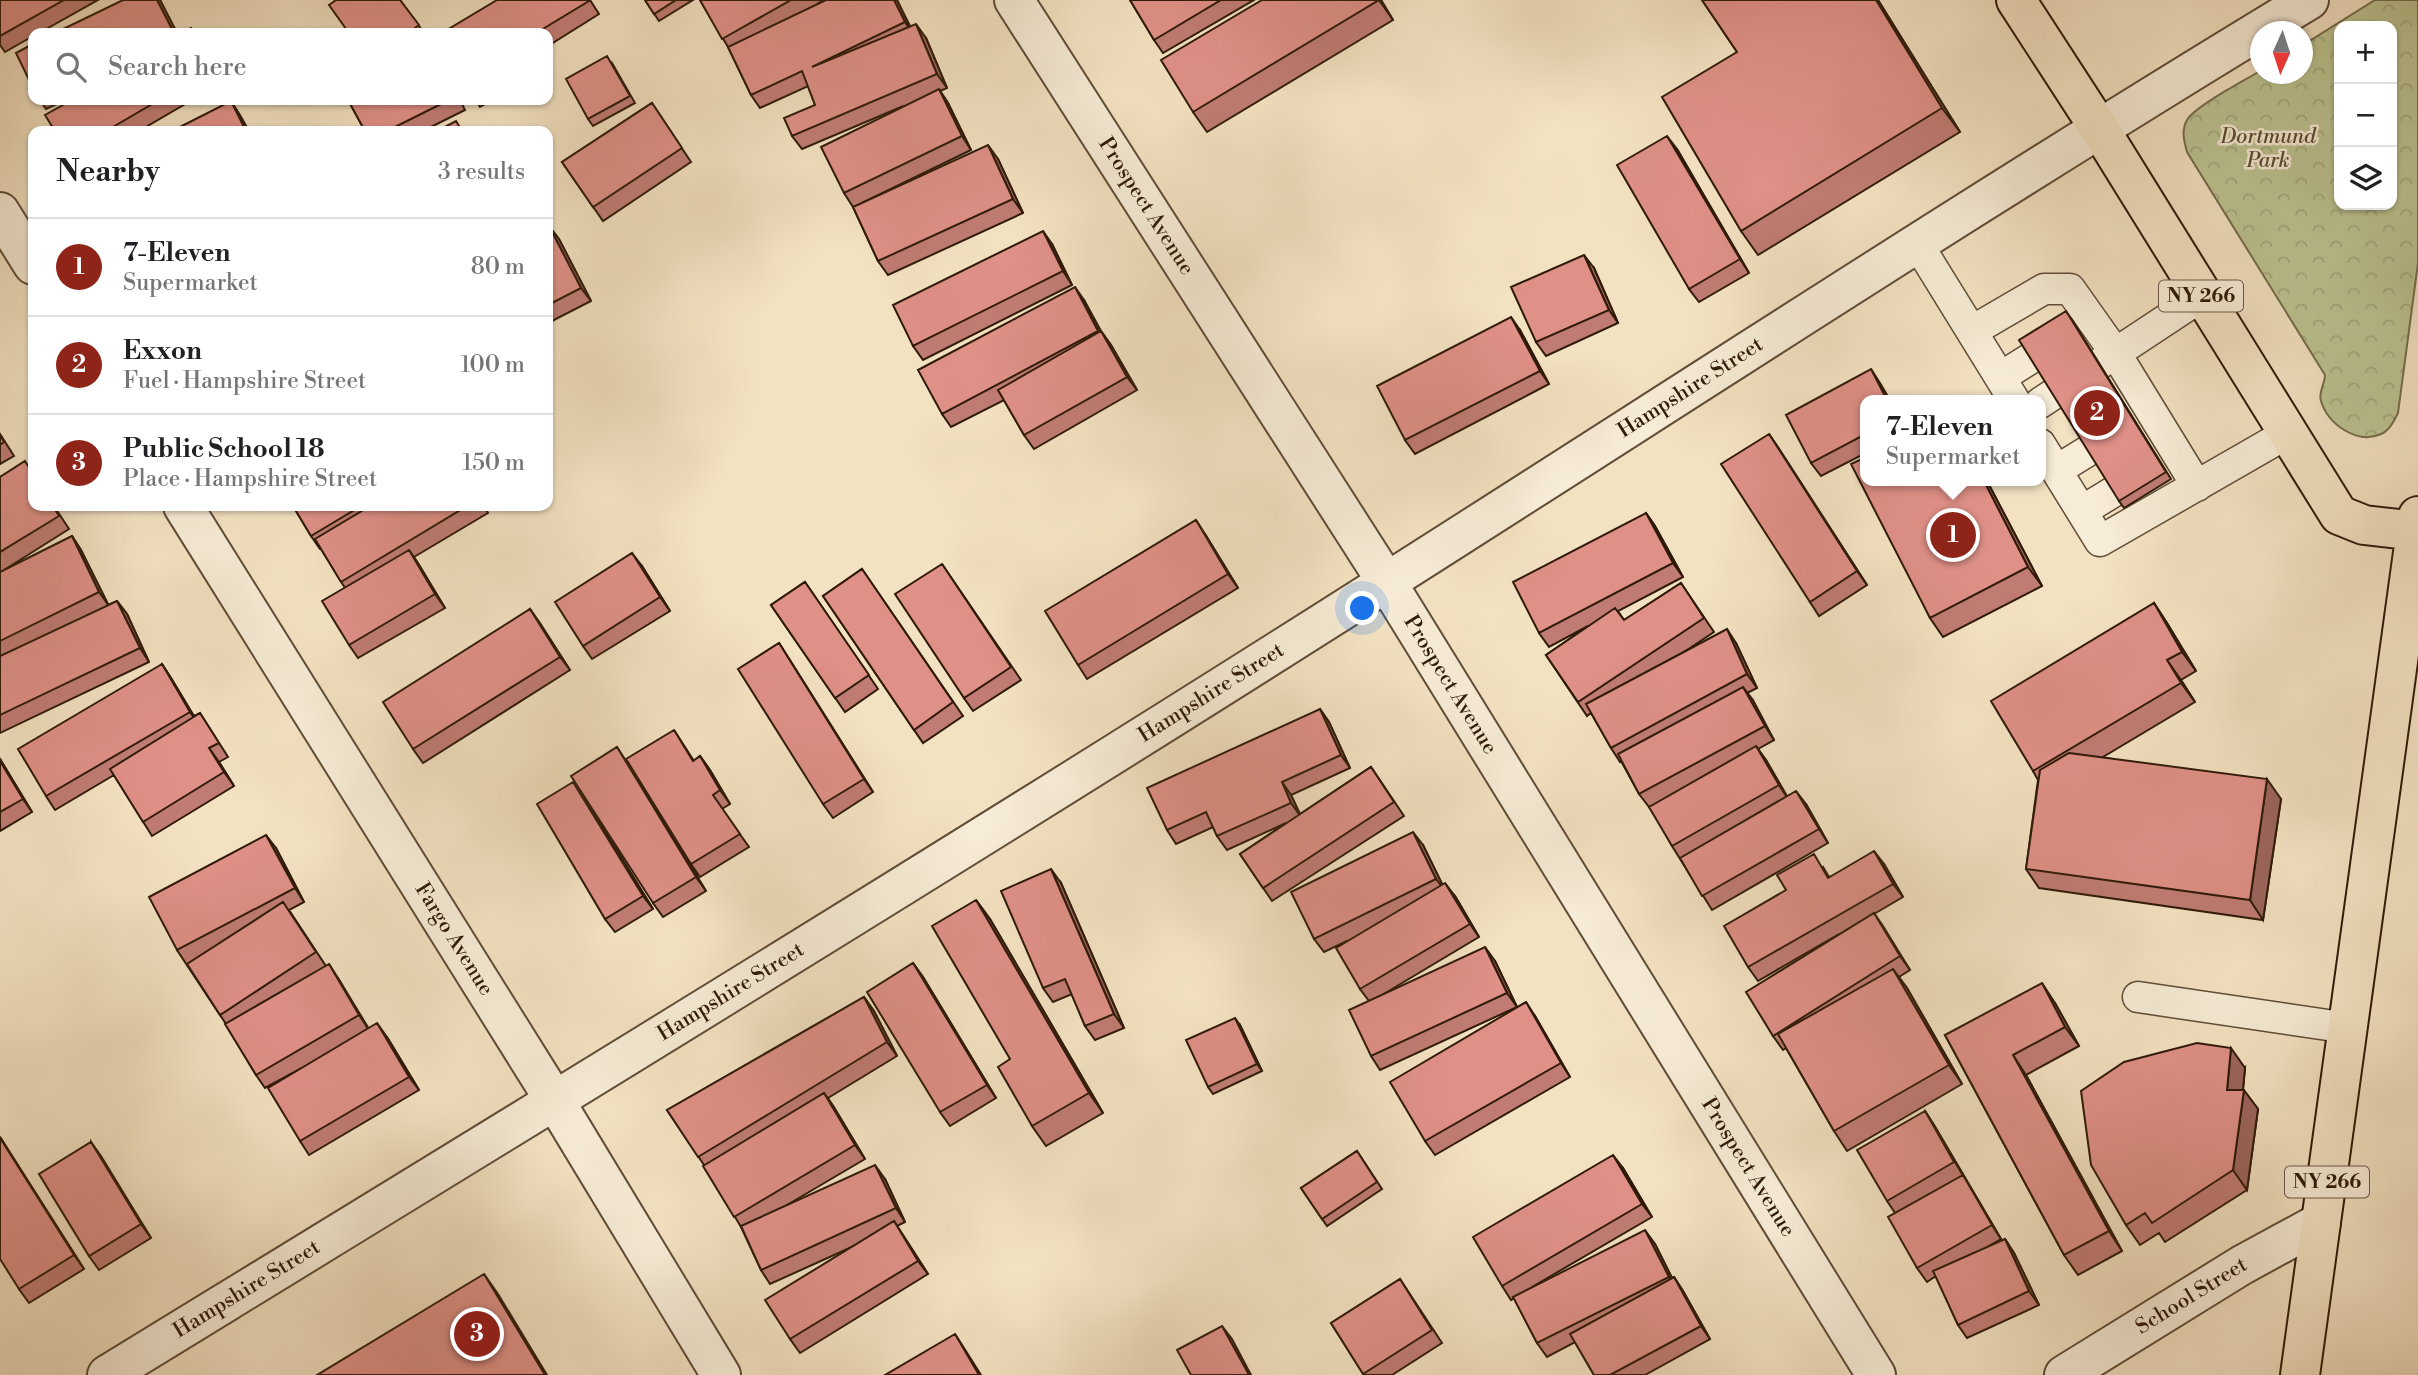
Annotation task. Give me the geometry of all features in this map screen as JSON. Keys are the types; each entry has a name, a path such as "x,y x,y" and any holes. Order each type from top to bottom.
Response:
{"main road":[{"name":"NY 266","path":"2016,0 2099,128 2339,515 2364,525 2417,523 2300,1375"}],"street":[{"name":"Prospect Avenue","path":"1014,0 1386,581 1876,1375"},
{"name":"Hampshire Street","path":"107,1375 555,1101 1386,581 2099,128 2309,0"},
{"path":"0,212 28,257"},
{"name":"Fargo Avenue","path":"186,511 555,1101 722,1375"},
{"name":"School Street","path":"2064,1375 2242,1265 2321,1222"}],"lane":[{"path":"1917,243 2008,389 2093,319"},
{"path":"1972,331 2044,289 2070,289 2116,354 2197,486"},
{"path":"2046,399 2202,296"},
{"path":"2057,470 2152,412"},
{"path":"2046,453 2100,541 2288,433"},
{"path":"2082,512 2178,453"},
{"path":"2138,997 2348,1028"}],"green space":[{"name":"Dortmund Park","path":"2375,0 2418,0 2418,263 2398,413 2381,434 2362,437 2353,434 2330,417 2320,398 2325,375 2187,152 2184,140 2185,124 2192,114 2250,77 2250,84 2313,84 2313,39 2334,26 2334,210 2397,210 2397,21 2341,21"}],"building":[{"path":"0,0 64,0 0,36"},
{"path":"123,0 157,0 171,28 65,28"},
{"path":"336,0 400,0 419,25 415,28 345,28 329,5"},
{"path":"497,0 589,0 544,28 450,28"},
{"path":"645,0 676,0 654,14"},
{"path":"700,0 791,0 722,39"},
{"path":"826,0 894,0 905,22 812,67 916,24 937,74 792,136 784,118 815,105 802,71 751,95 728,47"},
{"path":"1130,0 1221,0 1154,40"},
{"path":"1262,0 1379,0 1193,112 1161,60"},
{"path":"1702,0 1876,0 1942,108 1741,231 1662,97 1737,52"},
{"path":"28,47 28,78 16,53"},
{"path":"607,56 630,96 588,119 566,79"},
{"path":"939,89 962,136 844,193 821,147"},
{"path":"652,103 682,148 593,207 562,162"},
{"path":"63,105 150,105 115,126 52,126 45,115"},
{"path":"223,105 233,105 244,126 182,126"},
{"path":"351,105 439,105 397,126 362,126"},
{"path":"456,121 459,126 446,126"},
{"path":"1667,136 1740,259 1689,289 1617,165"},
{"path":"988,145 1013,199 878,261 853,207"},
{"path":"1043,231 1063,271 913,346 893,305"},
{"path":"553,234 581,288 553,302"},
{"path":"1584,255 1609,310 1536,342 1511,287"},
{"path":"1075,287 1098,331 942,414 918,370"},
{"path":"2066,311 2166,472 2119,501 2019,340"},
{"path":"1511,317 1540,371 1405,440 1377,386"},
{"path":"1101,331 1127,377 1024,435 998,390"},
{"path":"1871,369 1884,395 1860,395 1860,437 1811,463 1786,415"},
{"path":"1769,434 1857,571 1810,602 1721,464"},
{"path":"1860,460 1860,482 1851,464"},
{"path":"25,461 28,466 28,511 56,511 59,516 0,552 0,477"},
{"path":"1862,486 1987,486 2028,567 1930,618"},
{"path":"296,511 353,511 311,536"},
{"path":"362,511 459,511 341,582 315,539"},
{"path":"1646,513 1673,563 1539,633 1513,582"},
{"path":"1196,520 1228,574 1078,665 1045,611"},
{"path":"72,536 99,592 0,641 0,572"},
{"path":"409,550 435,594 349,645 322,601"},
{"path":"632,553 660,597 583,646 555,602"},
{"path":"942,564 1011,667 964,698 895,594"},
{"path":"862,569 953,702 914,730 823,596"},
{"path":"805,582 869,675 835,698 771,605"},
{"path":"1681,583 1704,618 1578,702 1546,655 1615,608 1624,620"},
{"path":"117,601 140,648 0,715 0,656"},
{"path":"2154,603 2182,652 2167,660 2181,683 2033,771 1991,701"},
{"path":"530,609 560,657 413,749 383,702"},
{"path":"1727,629 1747,674 1611,748 1586,704"},
{"path":"779,643 864,779 823,804 738,669"},
{"path":"162,664 190,712 46,796 18,749"},
{"path":"1743,687 1765,726 1639,794 1618,754"},
{"path":"1320,709 1341,755 1282,782 1291,803 1217,836 1206,812 1167,830 1147,788"},
{"path":"200,713 219,743 209,748 224,772 143,822 110,769"},
{"path":"674,730 693,761 700,756 720,790 713,795 740,834 691,864 626,759"},
{"path":"1756,746 1779,785 1672,846 1649,807"},
{"path":"617,747 696,877 653,903 571,776"},
{"path":"2069,753 2267,779 2250,900 2026,869 2040,770"},
{"path":"0,761 23,799 0,812"},
{"path":"1371,767 1394,802 1263,888 1240,854"},
{"path":"573,782 643,896 605,919 537,804"},
{"path":"1796,791 1819,829 1702,896 1680,858"},
{"path":"1413,832 1436,879 1314,939 1291,892"},
{"path":"266,835 295,888 177,950 149,897"},
{"path":"1874,851 1893,884 1748,967 1724,926 1786,890 1777,875 1814,854 1828,878"},
{"path":"1051,869 1114,1014 1085,1026 1065,979 1043,988 1001,891"},
{"path":"1445,883 1470,924 1360,989 1336,948"},
{"path":"976,900 1089,1093 1032,1126 998,1067 1010,1059 932,926"},
{"path":"283,902 316,952 220,1015 187,964"},
{"path":"1874,913 1900,956 1773,1036 1746,992"},
{"path":"1485,947 1507,993 1371,1056 1349,1010"},
{"path":"913,963 987,1085 940,1112 867,992"},
{"path":"329,964 359,1015 256,1075 225,1024"},
{"path":"1893,969 1949,1065 1834,1131 1778,1034"},
{"path":"2042,983 2065,1027 2013,1055 2109,1231 2064,1255 1945,1035"},
{"path":"864,997 887,1042 698,1157 667,1110"},
{"path":"1526,1002 1561,1063 1425,1141 1390,1082"},
{"path":"1235,1018 1257,1064 1208,1087 1186,1040"},
{"path":"377,1023 409,1077 300,1141 268,1088"},
{"path":"2197,1043 2231,1048 2227,1090 2244,1090 2233,1170 2152,1223 2145,1213 2126,1225 2091,1165 2081,1091 2124,1062"},
{"path":"824,1093 855,1145 734,1217 703,1166"},
{"path":"1925,1111 1954,1162 1887,1201 1857,1150"},
{"path":"0,1138 74,1255 19,1289 0,1259"},
{"path":"91,1142 141,1224 89,1256 39,1174"},
{"path":"1357,1151 1377,1182 1322,1219 1301,1188"},
{"path":"1613,1155 1642,1204 1502,1286 1473,1237"},
{"path":"875,1165 896,1208 761,1270 741,1226"},
{"path":"1963,1175 1992,1225 1917,1268 1888,1217"},
{"path":"894,1221 918,1261 790,1339 765,1300"},
{"path":"1645,1230 1669,1277 1537,1343 1513,1297"},
{"path":"2005,1239 2029,1291 1958,1325 1933,1271"},
{"path":"484,1274 545,1375 317,1375"},
{"path":"1674,1277 1701,1326 1610,1375 1594,1375 1570,1334"},
{"path":"1400,1279 1432,1330 1363,1374 1331,1323"},
{"path":"1222,1326 1249,1375 1191,1375 1177,1350"},
{"path":"955,1334 979,1375 885,1375"}],"place":[{"name":"Exxon","path":"2097,413"},
{"name":"7-Eleven","path":"1953,535"},
{"name":"Public School 18","path":"477,1334"}]}
